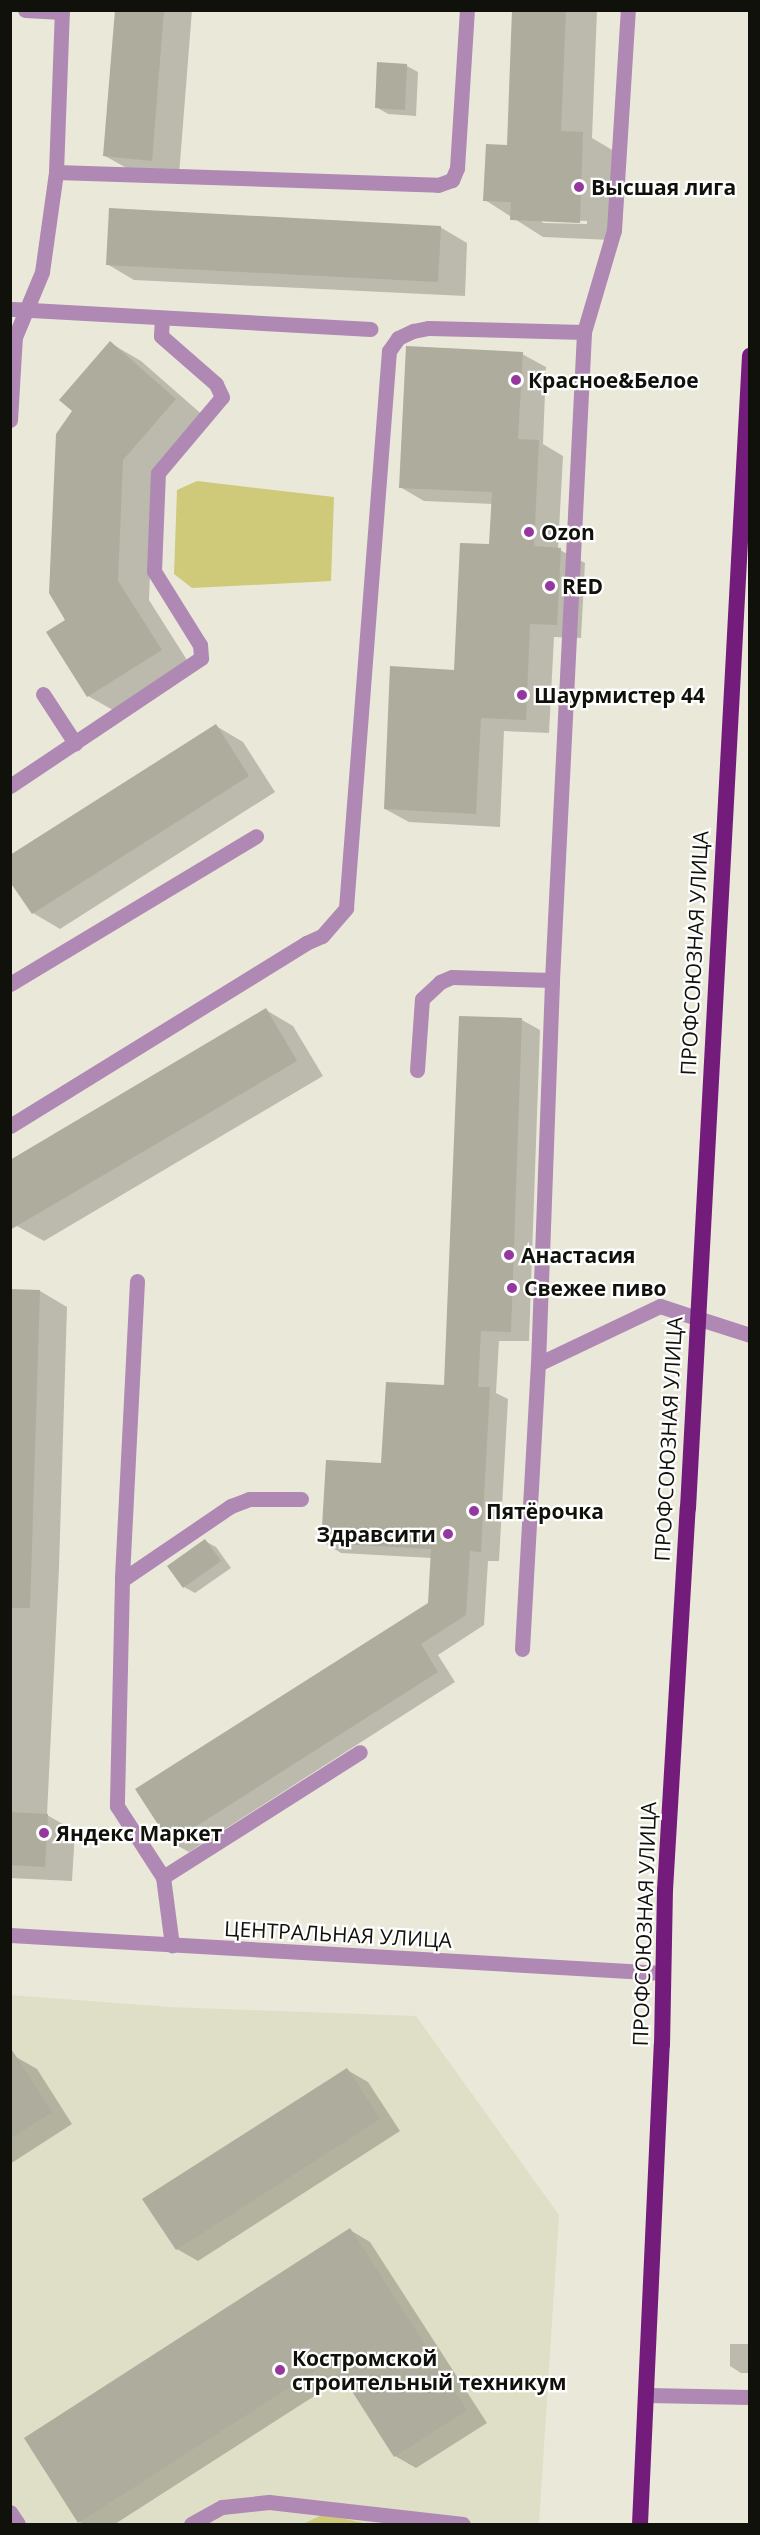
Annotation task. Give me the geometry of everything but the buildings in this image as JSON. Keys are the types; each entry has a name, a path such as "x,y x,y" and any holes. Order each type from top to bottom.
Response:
{"highway":[{"name":"ПРОФСОЮЗНАЯ УЛИЦА","path":"640,2524 663,1973 697,1318 747,451 750,356"}],"street":[{"path":"10,420 13,337 19,310 42,272 56,172 62,11 25,10"},
{"path":"56,172 438,185 452,180 457,168 467,10"},
{"path":"522,1649 538,1364 552,980 584,332 614,230 628,10"},
{"path":"19,310 369,329"},
{"path":"10,786 197,663 203,652 154,571 158,474 222,397 216,384 161,336 162,318"},
{"path":"10,1126 306,943 322,936 346,908 389,351 398,338 413,331 429,328 584,332"},
{"path":"43,694 75,743"},
{"path":"10,984 256,836"},
{"path":"417,1070 422,999 440,982 452,977 552,980"},
{"path":"137,1281 122,1580 117,1806 164,1877 172,1945"},
{"path":"538,1364 660,1306 750,1335"},
{"path":"122,1580 231,1506 249,1499 301,1499"},
{"path":"164,1877 360,1752"},
{"name":"ЦЕНТРАЛЬНАЯ УЛИЦА","path":"10,1935 663,1973"},
{"path":"647,2395 750,2397"},
{"path":"191,2524 222,2507 269,2502 463,2524"},
{"path":"10,2512 18,2524"}],"shaded area":[{"path":"197,481 334,497 331,581 192,588 174,574 177,490"},
{"name":"Костромской строительный техникум","path":"10,1995 170,2007 416,2016 559,2215 539,2524 11,2524"},
{"path":"324,2514 367,2524 303,2524"}],"place":[{"name":"Высшая лига","path":"579,187"},
{"name":"Красное&Белое","path":"516,380"},
{"name":"Ozon","path":"529,532"},
{"name":"RED","path":"550,586"},
{"name":"Шаурмистер 44","path":"522,695"},
{"name":"Анастасия","path":"509,1255"},
{"name":"Свежее пиво","path":"512,1288"},
{"name":"Пятёрочка","path":"474,1511"},
{"name":"Здравсити","path":"448,1534"},
{"name":"Яндекс Маркет","path":"44,1833"},
{"name":"Костромской строительный техникум","path":"280,2370"}]}
